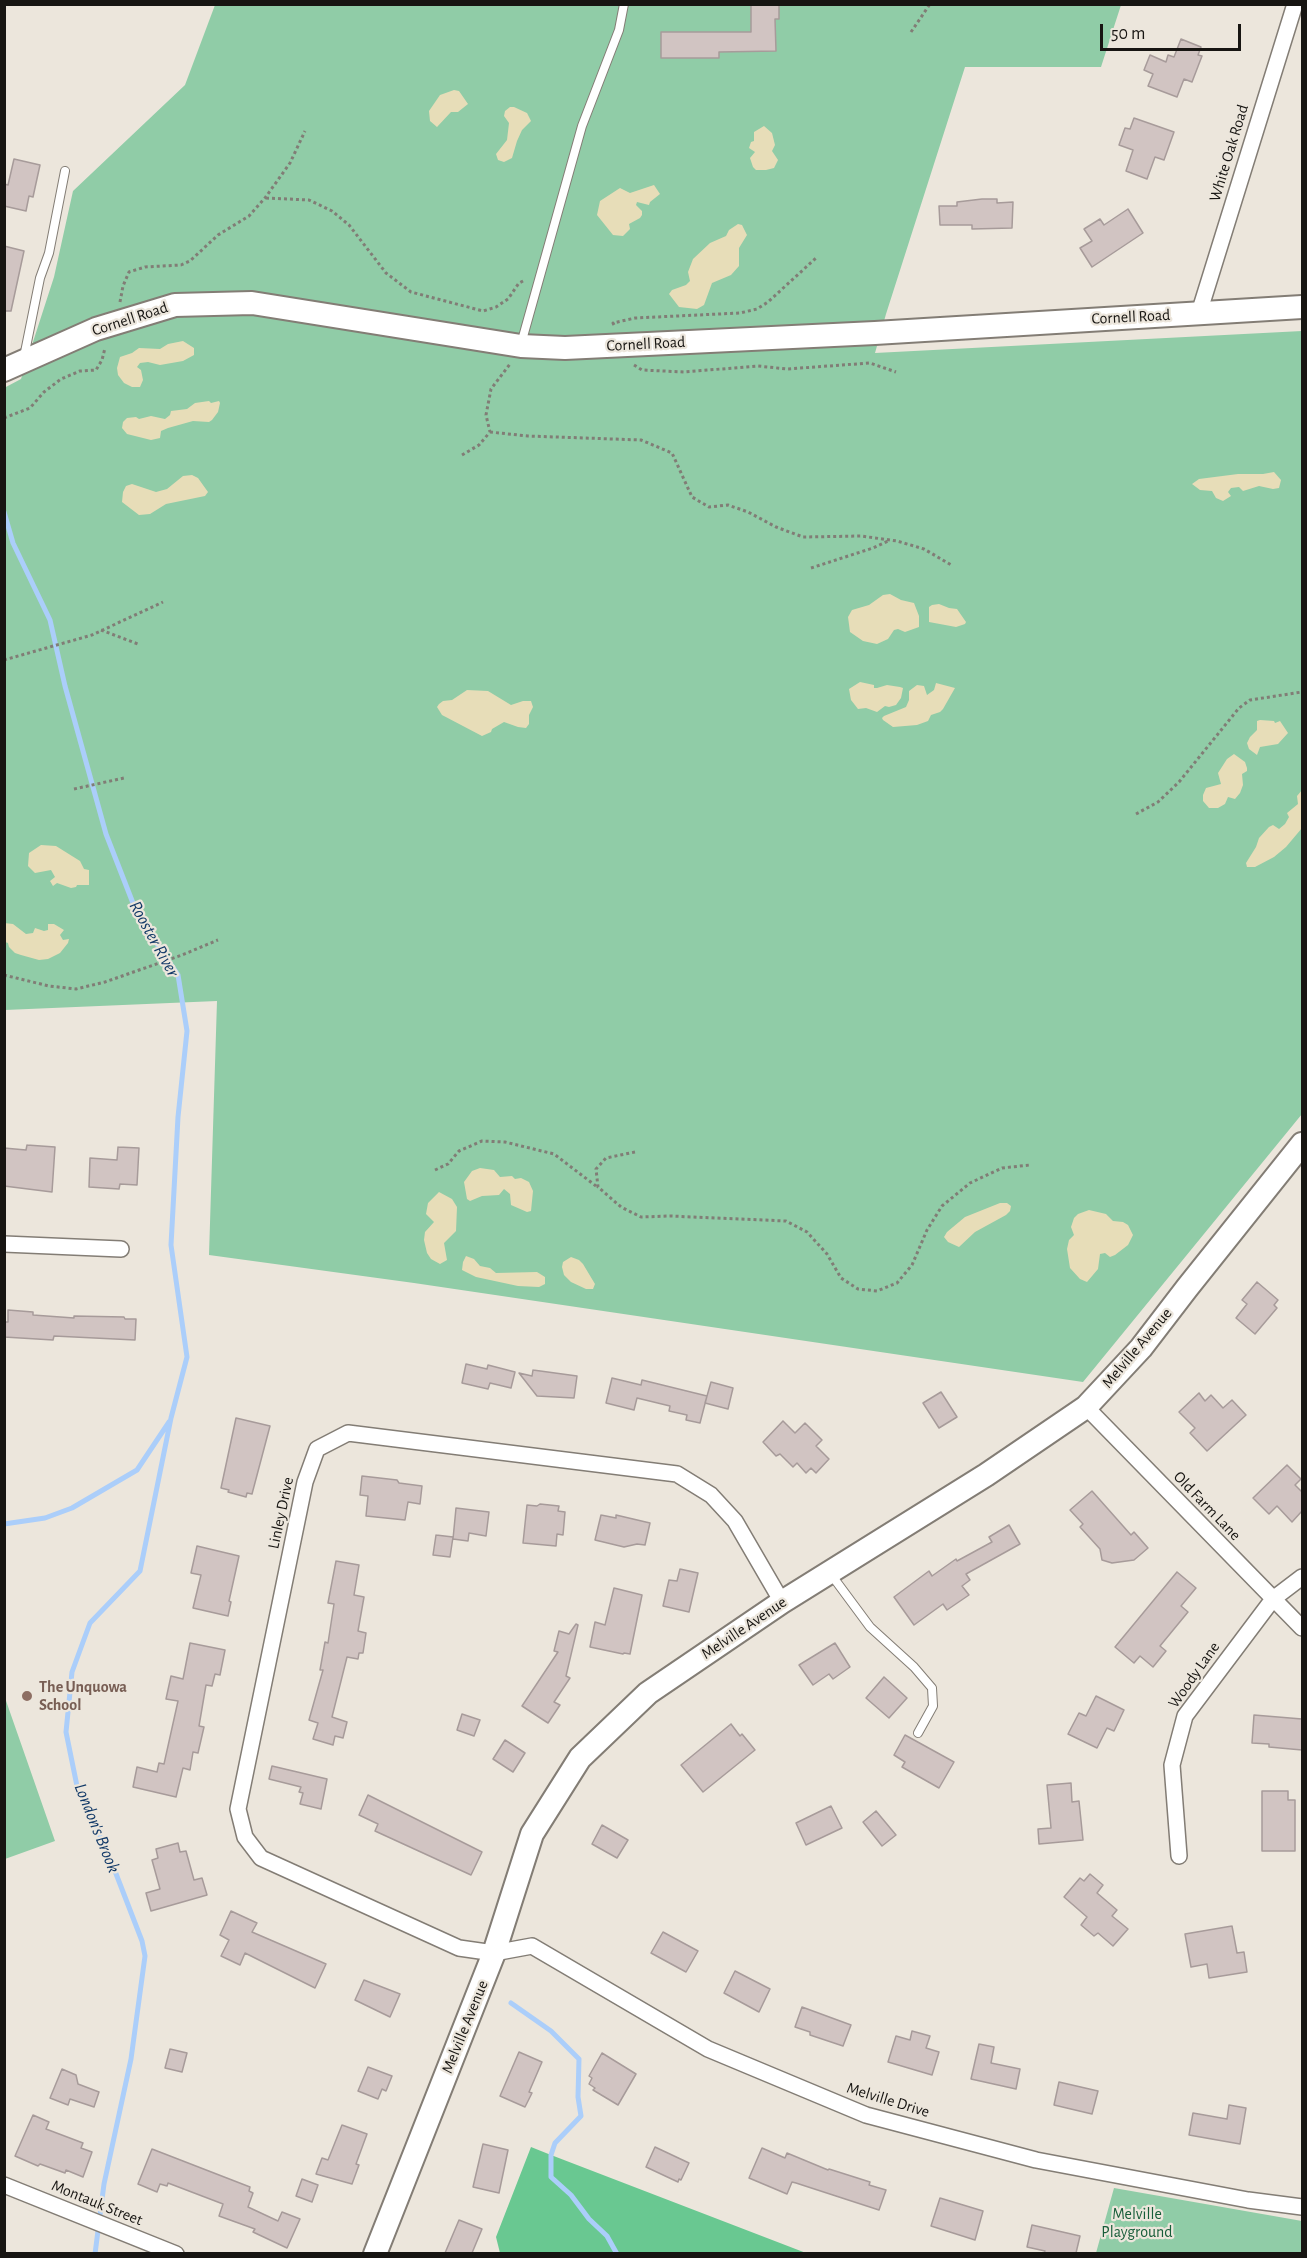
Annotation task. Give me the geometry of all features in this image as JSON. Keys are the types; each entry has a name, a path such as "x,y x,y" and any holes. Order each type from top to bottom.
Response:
{"street":[{"name":"White Oak Road","path":"1199,313 1294,4"},
{"name":"Cornell Road","path":"14,365 96,329 175,305 252,303 521,346 565,348 887,332 1302,307"},
{"name":"Melville Avenue","path":"375,2253 494,1953 532,1834 580,1758 648,1693 782,1602 986,1475 1086,1407 1141,1348 1186,1288 1302,1144"},
{"path":"4,1244 121,1249"},
{"name":"Old Farm Lane","path":"1086,1407 1302,1628"},
{"name":"Linley Drive","path":"494,1953 459,1948 261,1857 245,1837 238,1809 305,1482 317,1449 348,1433 677,1474 711,1495 735,1521 782,1602"},
{"name":"Woody Lane","path":"1179,1856 1172,1765 1185,1716 1273,1599 1302,1577"},
{"name":"Melville Drive","path":"494,1953 532,1946 708,2049 866,2115 1036,2160 1248,2200 1302,2207"},
{"name":"Montauk Street","path":"4,2185 176,2253"}],"lane":[{"path":"521,346 582,126 619,30 624,4"},
{"path":"14,365 49,253 65,171"},
{"path":"829,1572 870,1627 914,1667 932,1689 933,1706 918,1733"}],"path":[{"path":"911,32 930,4"},
{"path":"4,418 30,408 44,392 62,379 80,371 96,370 102,360 105,343 129,272 145,267 181,265 190,261 218,236 249,216 290,164 305,131"},
{"path":"265,198 309,200 332,211 349,225 386,273 411,292 483,311 496,307 508,298 519,283 540,273"},
{"path":"490,432 486,415 491,388 504,374 521,346"},
{"path":"462,455 479,445 490,432"},
{"path":"490,432 528,436 641,440 672,453 692,497 709,507 728,505 803,537 861,536 889,540 924,549 953,566"},
{"path":"811,568 873,548 889,540"},
{"path":"4,660 92,634 163,602"},
{"path":"101,630 138,644"},
{"path":"1136,814 1158,802 1179,783 1239,708 1250,700 1302,692"},
{"path":"74,789 124,778"},
{"path":"4,975 49,986 76,989 105,982 218,940"},
{"path":"435,1170 448,1164 459,1150 482,1141 505,1142 554,1154 621,1207 641,1217 786,1221 807,1232 827,1254 841,1278 858,1289 877,1292 897,1283 912,1265 927,1230 942,1206 970,1183 1002,1168 1030,1165"},
{"path":"598,1187 596,1169 606,1158 634,1152"}],"green space":[{"path":"215,5 1121,5 1101,67 965,67 875,353 1302,331 1302,1114 1083,1382 209,1255 217,1001 5,1010 4,388 21,379 54,277 73,191 185,85"},
{"path":"4,1695 55,1841 5,1859 4,1859"},
{"path":"531,2147 806,2253 500,2253 496,2237"},
{"name":"Melville Playground","path":"1114,2188 1302,2221 1302,2253 1096,2253"}],"sand":[{"path":"454,90 459,91 468,104 458,112 451,112 437,127 430,121 429,111 440,95"},
{"path":"510,107 527,113 531,121 522,130 512,158 504,162 498,160 496,154 507,140 509,123 504,116 505,111"},
{"path":"764,126 772,133 775,145 772,151 778,160 774,168 756,170 750,158 755,152 749,148 751,142 754,141 754,132"},
{"path":"654,185 660,194 649,205 637,202 636,205 642,211 640,218 629,224 630,229 623,236 613,235 597,215 600,201 620,188 630,193"},
{"path":"738,224 742,225 747,235 739,248 739,266 731,275 712,283 704,305 697,309 679,307 669,294 672,290 690,281 688,272 693,259 710,243 726,236 729,230"},
{"path":"183,341 194,348 194,355 183,361 160,365 140,363 137,367 141,370 143,380 140,387 132,387 124,383 118,375 120,357 139,348 160,349 168,344"},
{"path":"209,401 220,403 218,412 212,420 209,422 193,421 168,428 161,431 160,438 151,440 127,434 122,428 127,418 139,419 151,416 165,419 171,411 187,409 195,403"},
{"path":"1274,472 1281,480 1279,488 1259,486 1243,491 1239,487 1231,488 1228,492 1231,496 1223,501 1216,498 1212,491 1200,490 1192,484 1199,479"},
{"path":"192,475 198,478 208,492 205,496 166,504 150,514 139,515 122,502 126,486 132,484 156,492 167,489 183,476"},
{"path":"890,594 914,603 919,616 919,627 905,632 894,630 888,639 877,644 863,641 850,632 848,617 852,610 869,605 883,595"},
{"path":"939,604 957,609 966,622 965,624 956,627 929,622 929,607"},
{"path":"860,682 874,685 874,688 887,685 903,688 901,698 896,705 885,706 877,712 866,708 858,709 851,700 849,689"},
{"path":"936,683 955,688 943,709 931,715 928,721 917,725 893,727 883,720 884,716 906,707 909,691 917,685 924,686 927,695 934,690"},
{"path":"467,690 488,691 511,705 531,701 533,707 529,715 529,724 526,728 504,722 482,736 442,715 437,707 439,704 452,700"},
{"path":"1257,721 1275,723 1280,721 1288,733 1278,744 1260,747 1257,755 1249,749 1247,743 1257,730"},
{"path":"1234,754 1245,762 1247,768 1247,771 1242,774 1243,785 1240,793 1235,799 1228,797 1225,804 1218,808 1209,808 1203,801 1206,788 1221,784 1218,773 1227,759"},
{"path":"1302,790 1302,828 1274,857 1255,867 1247,867 1246,863 1259,838 1269,827 1273,825 1279,829 1285,824 1289,817 1287,813 1298,804 1297,796"},
{"path":"41,845 56,846 80,861 84,869 89,870 89,885 77,885 71,888 57,883 53,886 50,881 55,877 51,870 35,873 28,866 29,853"},
{"path":"4,923 13,924 26,934 33,933 35,928 48,930 48,924 54,924 64,930 60,935 63,940 69,939 68,943 60,953 48,959 39,960 21,955 15,953 5,942"},
{"path":"480,1168 494,1170 500,1177 512,1176 515,1179 521,1178 529,1182 533,1191 531,1211 527,1212 511,1205 510,1194 504,1189 499,1195 482,1196 470,1201 467,1199 464,1182 472,1171"},
{"path":"439,1192 452,1199 457,1207 456,1231 444,1243 447,1260 440,1264 431,1259 427,1253 424,1240 425,1232 434,1222 426,1214 428,1203"},
{"path":"1000,1203 1007,1203 1011,1206 1010,1211 975,1232 959,1247 948,1242 944,1237 965,1217"},
{"path":"1089,1210 1106,1214 1113,1221 1123,1222 1128,1225 1133,1235 1128,1245 1115,1255 1110,1257 1105,1253 1100,1254 1098,1269 1087,1282 1080,1279 1070,1268 1067,1249 1069,1240 1074,1235 1071,1227 1074,1218"},
{"path":"466,1256 496,1273 537,1272 545,1277 545,1284 539,1287 518,1286 476,1277 462,1270"},
{"path":"571,1257 583,1264 595,1284 593,1289 586,1289 571,1282 564,1275 563,1262"}],"building":[{"path":"751,4 779,4 779,19 775,19 776,51 719,52 719,58 661,58 661,32 751,32"},
{"path":"1181,39 1201,47 1198,55 1202,56 1192,82 1184,79 1177,97 1148,86 1153,74 1144,70 1150,55 1166,62 1168,55 1174,57"},
{"path":"1134,118 1174,132 1164,160 1155,157 1147,179 1126,171 1133,150 1119,145 1125,128 1130,129"},
{"path":"14,159 40,165 33,197 29,196 26,211 4,206 4,184 8,185"},
{"path":"997,199 997,203 1013,202 1012,228 972,229 972,225 940,225 939,206 957,206 957,202"},
{"path":"1128,209 1143,233 1092,267 1080,248 1092,241 1084,229 1100,219 1104,225"},
{"path":"4,246 24,251 11,311 4,311"},
{"path":"27,1145 55,1147 52,1192 4,1186 4,1148 26,1150"},
{"path":"118,1147 139,1148 137,1185 120,1184 119,1189 89,1187 90,1158 117,1160"},
{"path":"1257,1282 1278,1300 1274,1305 1277,1308 1255,1334 1236,1318 1247,1304 1242,1300"},
{"path":"8,1310 33,1312 33,1315 74,1318 74,1316 136,1319 135,1340 54,1336 53,1340 4,1337 4,1322 8,1322"},
{"path":"466,1364 487,1369 488,1365 515,1372 511,1388 490,1383 488,1389 462,1383"},
{"path":"533,1370 577,1376 574,1398 537,1396 519,1373 532,1376"},
{"path":"612,1378 641,1385 642,1380 707,1396 700,1423 686,1420 687,1415 669,1411 670,1406 637,1398 634,1410 606,1403"},
{"path":"711,1382 733,1388 728,1409 705,1403"},
{"path":"941,1392 957,1417 939,1428 923,1403"},
{"path":"1199,1393 1205,1401 1211,1395 1223,1408 1232,1400 1246,1415 1207,1451 1190,1433 1195,1428 1179,1412"},
{"path":"236,1418 270,1426 252,1494 247,1493 246,1497 221,1488"},
{"path":"783,1421 795,1433 805,1423 822,1440 816,1446 829,1459 816,1473 811,1468 806,1473 797,1463 793,1467 780,1454 776,1456 763,1442"},
{"path":"1287,1465 1301,1479 1295,1485 1302,1492 1302,1511 1292,1522 1277,1506 1269,1514 1253,1498"},
{"path":"362,1476 397,1480 399,1483 422,1486 420,1504 408,1502 405,1520 366,1516 368,1496 360,1495"},
{"path":"1092,1491 1131,1535 1134,1532 1148,1548 1134,1560 1112,1563 1102,1560 1100,1549 1080,1527 1083,1524 1070,1510"},
{"path":"527,1505 559,1506 558,1511 565,1512 563,1535 557,1534 556,1546 523,1543"},
{"path":"456,1508 489,1512 486,1536 469,1533 468,1541 453,1539"},
{"path":"601,1515 616,1518 616,1515 650,1523 645,1545 624,1547 595,1540"},
{"path":"1009,1525 1020,1544 966,1574 970,1580 962,1586 969,1595 947,1610 943,1604 914,1625 894,1597 929,1571 932,1576 956,1559 957,1561 992,1542 989,1537"},
{"path":"436,1535 453,1537 450,1557 433,1555"},
{"path":"197,1546 239,1556 228,1616 193,1608 201,1575 191,1573"},
{"path":"336,1561 359,1565 354,1595 364,1597 358,1631 366,1633 363,1653 359,1653 358,1659 347,1657 332,1717 347,1722 343,1738 335,1736 333,1745 313,1739 318,1723 309,1720 323,1670 320,1670 325,1642 328,1643 334,1604 328,1603"},
{"path":"680,1569 698,1573 689,1612 663,1606 669,1580 677,1581"},
{"path":"1177,1572 1196,1588 1181,1606 1188,1612 1160,1646 1166,1651 1153,1667 1140,1656 1134,1663 1115,1647"},
{"path":"614,1588 642,1595 630,1654 590,1647 595,1622 605,1625"},
{"path":"576,1624 578,1625 566,1676 570,1678 554,1702 560,1705 548,1723 522,1706 558,1652 554,1651 559,1631 569,1634"},
{"path":"190,1643 225,1650 220,1675 215,1674 212,1686 206,1685 199,1726 204,1727 198,1753 193,1752 190,1770 183,1768 176,1797 133,1787 137,1767 157,1772 159,1763 164,1764 178,1701 166,1699 171,1676 183,1679"},
{"path":"835,1643 850,1667 833,1679 829,1674 813,1685 799,1665"},
{"path":"884,1677 907,1698 889,1718 866,1698"},
{"path":"1096,1696 1124,1710 1114,1731 1107,1728 1097,1748 1068,1734 1079,1713 1086,1716"},
{"path":"462,1714 480,1720 474,1736 457,1730"},
{"path":"1254,1715 1302,1719 1302,1750 1252,1743"},
{"path":"731,1724 755,1750 703,1792 681,1765"},
{"path":"905,1735 954,1762 939,1788 902,1767 905,1762 894,1755"},
{"path":"505,1740 525,1753 513,1772 493,1759"},
{"path":"272,1766 327,1779 321,1809 300,1804 303,1793 299,1792 301,1787 269,1779"},
{"path":"1071,1783 1072,1802 1079,1801 1083,1840 1039,1844 1038,1829 1051,1828 1047,1785"},
{"path":"1262,1791 1288,1791 1288,1800 1295,1800 1295,1851 1262,1851"},
{"path":"368,1795 482,1852 471,1875 375,1831 378,1824 359,1815"},
{"path":"831,1806 842,1828 806,1845 796,1823"},
{"path":"876,1811 896,1835 882,1846 863,1822"},
{"path":"602,1825 628,1840 617,1858 592,1844"},
{"path":"178,1843 180,1852 186,1851 194,1880 202,1878 207,1895 151,1911 146,1893 160,1889 152,1860 158,1858 156,1849"},
{"path":"1090,1874 1103,1885 1097,1893 1117,1910 1112,1916 1128,1929 1113,1946 1098,1933 1094,1936 1081,1925 1087,1917 1064,1897 1080,1878 1084,1881"},
{"path":"231,1911 257,1923 252,1932 326,1964 315,1988 245,1953 240,1965 221,1956 229,1940 220,1935"},
{"path":"1232,1926 1237,1953 1244,1952 1247,1972 1209,1978 1207,1964 1191,1967 1185,1934"},
{"path":"663,1932 698,1951 686,1972 651,1953"},
{"path":"735,1971 770,1989 759,2012 724,1993"},
{"path":"364,1980 400,1994 390,2017 355,2000"},
{"path":"802,2007 851,2025 843,2046 810,2035 810,2032 795,2027"},
{"path":"912,2031 930,2036 926,2048 939,2052 932,2075 888,2062 896,2036 910,2040"},
{"path":"979,2044 994,2047 991,2063 1020,2069 1016,2089 971,2079"},
{"path":"170,2049 187,2053 182,2072 165,2068"},
{"path":"519,2052 542,2062 525,2107 500,2096"},
{"path":"602,2053 636,2074 618,2105 593,2090 595,2088 589,2084 592,2078 589,2076"},
{"path":"368,2067 392,2076 386,2091 382,2089 378,2099 358,2091"},
{"path":"62,2069 76,2075 78,2084 99,2092 94,2107 70,2099 68,2105 50,2098"},
{"path":"1059,2082 1098,2091 1092,2114 1054,2105"},
{"path":"1229,2105 1246,2108 1240,2144 1189,2135 1193,2113 1227,2119"},
{"path":"33,2115 49,2122 46,2129 83,2143 81,2148 92,2152 83,2177 66,2170 65,2173 40,2164 38,2166 15,2156"},
{"path":"342,2125 367,2134 356,2164 359,2165 352,2184 316,2174 322,2158 328,2160"},
{"path":"483,2144 508,2150 499,2193 473,2187"},
{"path":"655,2147 689,2163 681,2180 679,2179 678,2182 646,2167"},
{"path":"762,2148 785,2158 787,2153 828,2170 870,2182 869,2185 886,2190 879,2210 792,2182 787,2194 749,2178"},
{"path":"152,2149 250,2187 249,2191 253,2193 248,2207 278,2221 282,2212 300,2219 287,2248 253,2232 255,2229 219,2216 223,2204 168,2183 167,2186 160,2184 157,2192 138,2184"},
{"path":"302,2179 318,2185 312,2202 296,2196"},
{"path":"940,2198 983,2211 975,2240 931,2226"},
{"path":"459,2220 482,2229 472,2253 445,2253"},
{"path":"1032,2225 1080,2236 1076,2253 1044,2253 1045,2251 1027,2247"}],"waterway":[{"name":"Rooster River","path":"4,512 13,543 50,620 65,686 106,834 138,916 178,975 187,1031 178,1117 171,1245 187,1357 171,1418 140,1571 90,1623 72,1672 66,1732 78,1791 108,1853 142,1941 145,1956 131,2059 104,2184 95,2254"},
{"path":"4,1524 45,1518 72,1508 137,1470 169,1422"},
{"path":"511,2003 551,2031 579,2059 578,2097 581,2116 555,2143 551,2155 551,2177 571,2195 589,2219 607,2236 617,2254"}],"place":[{"name":"The Unquowa School","path":"27,1696"}],"water label":[{"name":"London's Brook","path":"97,1828"}]}
